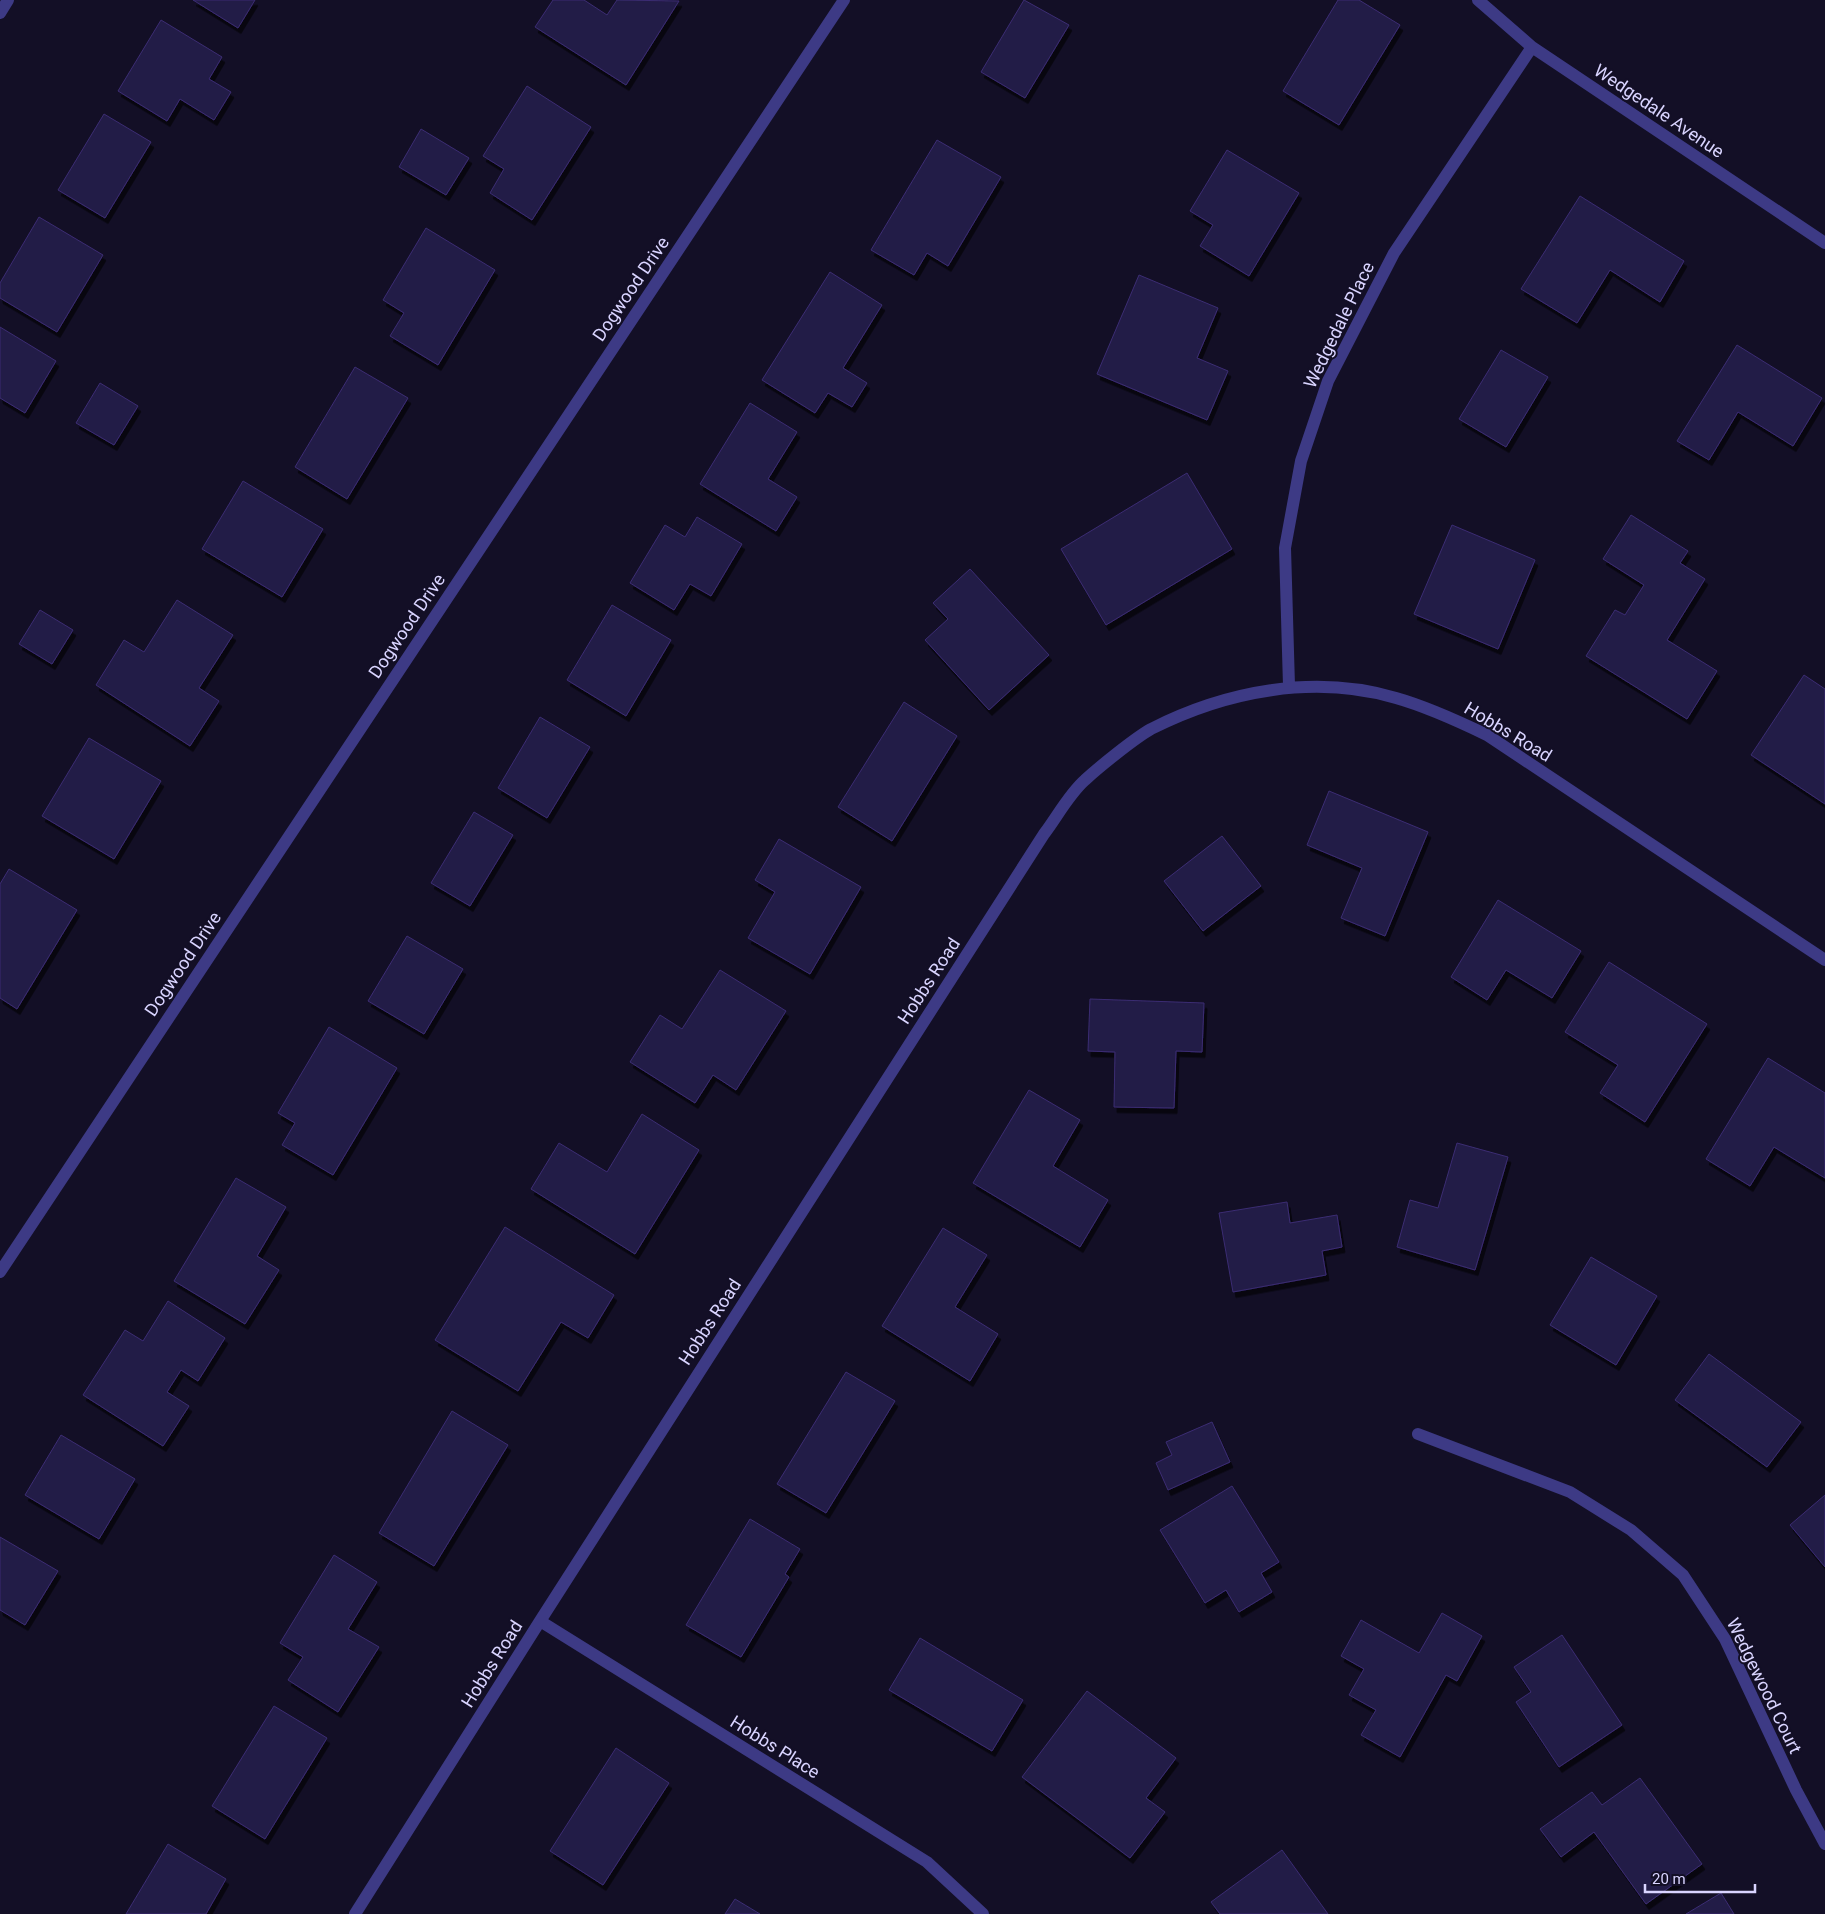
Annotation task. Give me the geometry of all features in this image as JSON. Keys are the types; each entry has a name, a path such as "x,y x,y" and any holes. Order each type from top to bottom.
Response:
{"street":[{"path":"0,13 8,0"},
{"name":"Dogwood Drive","path":"0,1272 844,0"},
{"name":"Wedgedale Avenue","path":"1478,0 1532,47 1825,244"},
{"name":"Wedgedale Place","path":"1289,686 1285,548 1301,460 1328,381 1394,254 1532,47"},
{"name":"Hobbs Road","path":"355,1914 540,1621 1044,834 1084,780 1150,730 1223,700 1289,686 1341,688 1395,698 1444,715 1487,735 1825,960"},
{"name":"Wedgewood Court","path":"1418,1434 1570,1492 1631,1530 1683,1575 1725,1639 1796,1790 1825,1844"},
{"name":"Hobbs Place","path":"540,1621 927,1862 983,1914"}],"building":[{"path":"193,0 255,0 238,28"},
{"path":"553,0 584,0 607,15 617,0 679,1 626,85 535,27"},
{"path":"1024,0 1069,25 1025,98 981,72"},
{"path":"1338,0 1359,0 1400,25 1339,125 1283,91"},
{"path":"161,20 222,57 209,79 231,92 214,120 180,99 167,121 118,91"},
{"path":"527,86 591,127 532,220 490,193 504,169 483,156"},
{"path":"104,114 151,142 105,218 58,190"},
{"path":"421,129 469,158 446,195 399,167"},
{"path":"937,140 1001,177 948,266 927,253 914,275 871,250"},
{"path":"1227,150 1299,193 1249,276 1200,246 1213,225 1190,211"},
{"path":"1580,196 1684,261 1660,302 1610,270 1577,323 1521,289"},
{"path":"39,217 103,255 57,332 0,298 0,283"},
{"path":"426,228 495,270 438,365 390,336 404,313 383,300"},
{"path":"830,272 882,305 843,368 867,383 852,407 828,393 815,413 762,380"},
{"path":"1139,275 1218,308 1197,358 1228,371 1207,420 1097,374"},
{"path":"0,327 56,361 25,413 0,398"},
{"path":"1737,345 1822,398 1793,446 1738,412 1709,460 1677,441"},
{"path":"1501,350 1548,377 1506,447 1459,419"},
{"path":"355,367 408,398 347,499 295,467"},
{"path":"100,383 138,406 114,445 76,423"},
{"path":"750,403 797,432 768,479 797,497 776,531 700,484"},
{"path":"1187,473 1232,549 1106,625 1061,549"},
{"path":"243,481 323,529 282,597 202,549"},
{"path":"1631,515 1688,551 1680,563 1705,579 1667,640 1717,671 1687,719 1586,656 1615,610 1625,615 1644,585 1603,559"},
{"path":"697,517 742,544 711,596 690,584 674,610 630,583 665,525 685,537"},
{"path":"1452,525 1535,560 1498,649 1414,614"},
{"path":"970,569 1049,655 989,710 925,640 948,619 933,603"},
{"path":"177,600 233,635 199,688 219,701 190,746 96,685 124,640 144,652"},
{"path":"612,605 671,640 626,716 567,680"},
{"path":"40,610 73,630 52,664 19,644"},
{"path":"1804,675 1825,689 1825,804 1751,755"},
{"path":"904,702 957,736 892,841 838,807"},
{"path":"540,717 590,747 547,818 498,788"},
{"path":"89,738 161,781 114,859 42,816"},
{"path":"1329,791 1428,832 1385,936 1341,918 1362,868 1307,845"},
{"path":"474,812 513,835 470,906 431,883"},
{"path":"1222,836 1261,886 1203,931 1164,881"},
{"path":"779,839 861,887 810,974 748,938 775,892 755,880"},
{"path":"9,869 77,910 17,1009 0,998 0,884"},
{"path":"1498,900 1581,951 1552,998 1506,970 1487,1000 1451,977"},
{"path":"407,936 463,969 424,1034 368,1001"},
{"path":"1609,962 1707,1024 1645,1122 1600,1093 1618,1065 1565,1032"},
{"path":"720,970 786,1011 736,1090 713,1075 695,1103 630,1062 660,1015 682,1029"},
{"path":"1090,999 1204,1003 1202,1052 1176,1051 1174,1108 1114,1107 1115,1052 1088,1051"},
{"path":"329,1027 397,1068 333,1175 282,1145 295,1123 278,1113"},
{"path":"1768,1058 1825,1093 1825,1178 1774,1147 1750,1186 1706,1159"},
{"path":"1029,1090 1080,1120 1053,1166 1108,1200 1080,1247 973,1183"},
{"path":"642,1114 699,1150 635,1254 531,1189 559,1143 607,1172"},
{"path":"1457,1143 1508,1157 1475,1270 1397,1247 1410,1200 1438,1208"},
{"path":"236,1178 286,1207 257,1256 279,1270 245,1324 174,1281"},
{"path":"1287,1202 1290,1223 1337,1215 1342,1247 1322,1251 1326,1275 1233,1292 1219,1213"},
{"path":"505,1227 614,1295 588,1338 561,1322 518,1391 435,1340"},
{"path":"943,1228 987,1255 955,1307 998,1334 970,1381 882,1326"},
{"path":"1591,1257 1657,1296 1616,1365 1550,1325"},
{"path":"168,1301 225,1338 198,1381 181,1370 167,1392 189,1406 163,1446 83,1395 125,1330 143,1341"},
{"path":"1709,1354 1801,1422 1767,1467 1675,1400"},
{"path":"846,1372 895,1401 826,1513 777,1484"},
{"path":"452,1411 508,1445 434,1566 379,1533"},
{"path":"1212,1422 1230,1462 1168,1490 1156,1463 1172,1455 1166,1442"},
{"path":"61,1435 135,1479 99,1539 25,1495"},
{"path":"1232,1486 1279,1562 1261,1573 1272,1592 1239,1612 1226,1590 1205,1603 1160,1530"},
{"path":"1825,1495 1825,1567 1790,1525"},
{"path":"750,1519 800,1549 785,1574 789,1577 741,1657 686,1625"},
{"path":"0,1537 58,1571 25,1625 0,1610"},
{"path":"334,1555 377,1582 348,1629 379,1647 338,1712 288,1680 303,1657 280,1643"},
{"path":"1442,1613 1482,1636 1457,1681 1446,1675 1400,1757 1361,1735 1376,1710 1349,1695 1364,1669 1341,1656 1361,1620 1419,1653"},
{"path":"1562,1635 1622,1725 1559,1767 1516,1702 1531,1692 1514,1667"},
{"path":"920,1638 1023,1700 992,1751 889,1690"},
{"path":"1087,1691 1176,1758 1146,1798 1165,1812 1130,1858 1022,1777"},
{"path":"274,1706 327,1738 265,1839 212,1806"},
{"path":"616,1748 669,1783 603,1885 550,1851"},
{"path":"1640,1778 1702,1864 1646,1904 1594,1832 1561,1857 1540,1829 1592,1792 1602,1805"},
{"path":"168,1844 226,1879 206,1914 126,1914"},
{"path":"1282,1850 1328,1914 1220,1914 1211,1902"},
{"path":"1721,1893 1734,1914 1686,1914"},
{"path":"735,1899 760,1914 725,1914"}]}
